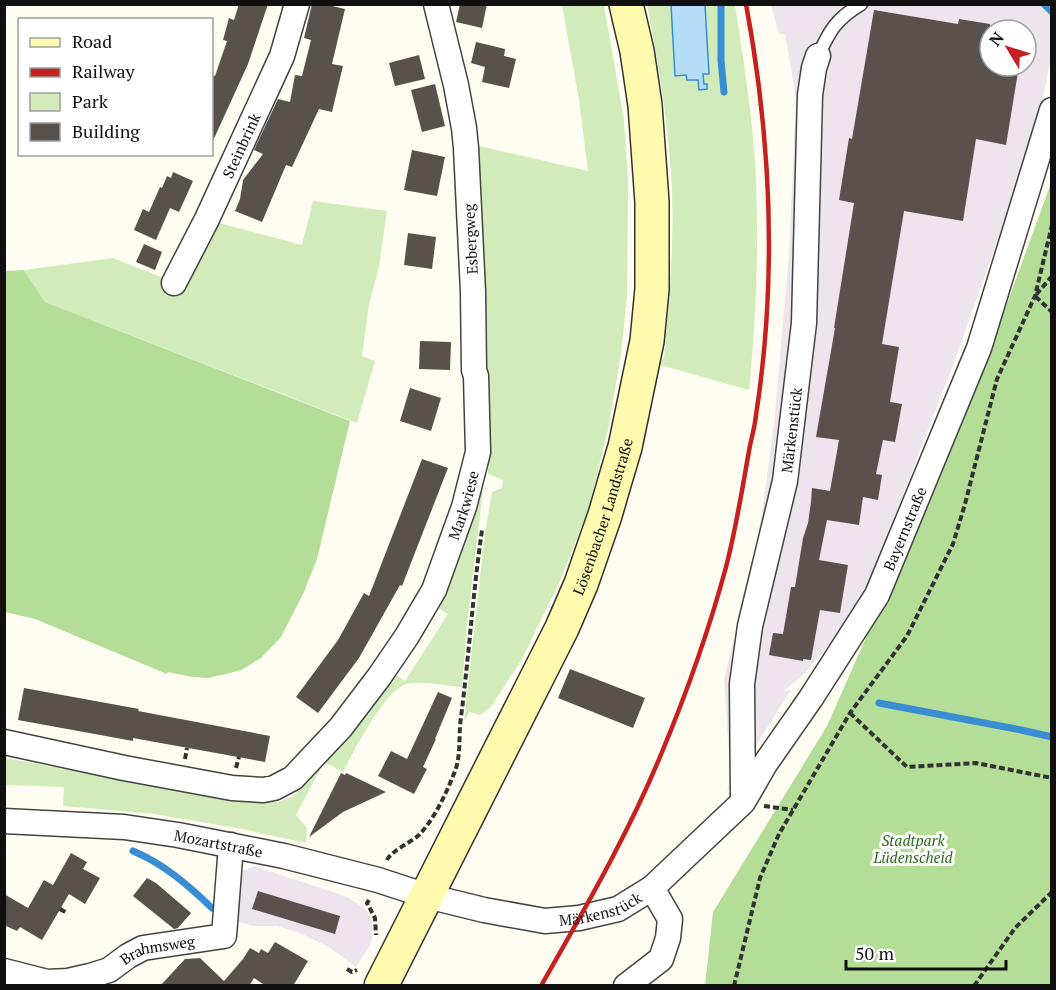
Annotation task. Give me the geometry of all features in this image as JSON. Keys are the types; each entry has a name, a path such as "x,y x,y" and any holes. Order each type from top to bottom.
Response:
{"main road":[{"name":"Lösenbacher Landstraße","path":"372,975 427,897 562,628 581,584 625,447 647,341 652,289 652,202 645,105 637,51 626,4"}],"street":[{"name":"Steinbrink","path":"174,283 207,219 282,56 297,4"},
{"name":"Esbergweg","path":"436,4 456,85 466,148 478,424 478,452 472,476"},
{"name":"Märkenstück","path":"743,802 742,684 750,626 785,481 804,323 810,95 818,56"},
{"name":"Bayernstraße","path":"652,888 743,802 765,764 812,698 877,595 979,348 1052,110"},
{"name":"Markwiese","path":"4,742 231,788 263,790 274,788 293,778 341,727 407,636 434,590 465,507 472,476"},
{"name":"Mozartstraße","path":"4,821 124,827 178,835 284,856 378,880 427,897"},
{"name":"Brahmsweg","path":"4,971 47,982 68,981 109,970 143,948 224,936 231,845"},
{"name":"Märkenstück","path":"427,897 545,921 579,918 618,909 652,888 669,919 668,938 662,959 626,986"}],"lane":[{"path":"818,56 827,35 835,24 861,4"}],"path":[{"path":"734,986 760,878 779,834 850,713 907,636 953,544 996,379 1035,296 1052,225"},
{"path":"1035,296 1052,276"},
{"path":"1035,296 1052,312"},
{"path":"375,941 376,925 368,903 378,880 390,855 410,842 427,825 459,761 460,727 482,524"},
{"path":"850,713 907,767 976,763 1052,778"},
{"path":"974,986 1015,928 1052,892"},
{"path":"60,909 67,913"},
{"path":"347,969 372,975"}],"shaded area":[{"path":"771,5 1051,5 1052,53 1042,103 1027,158 953,365 876,565 845,623 805,673 784,691 791,690 725,794 729,786 730,773 724,679 757,543 763,506 774,424 789,256 796,98 785,34 779,34"},
{"path":"254,866 347,897 366,909 372,923 372,939 356,967 329,947 302,934 277,926 252,926 236,921 240,877 243,871"}],"green space":[{"path":"562,5 604,5 624,120 628,182 627,297 621,355 608,430 588,510 560,581 522,659 490,708 480,715 470,712 464,721 485,533 492,492 502,488 503,480 488,474 475,145 588,171 579,100"},
{"path":"647,5 735,5 745,69 756,178 756,284 749,390 660,365 664,357 670,288 672,196 665,109"},
{"name":"Stadtpark Lüdenscheid","path":"1051,183 1051,985 705,986 713,912 827,726 989,353"},
{"path":"313,201 387,211 379,267 369,304 362,356 375,361 357,423 45,302 24,270 113,258 181,285 215,222 302,245"},
{"path":"24,270 45,302 350,421 317,559 304,592 281,637 261,658 241,670 208,678 168,672 167,674 35,619 5,612 5,271"},
{"path":"476,488 483,490 462,687 426,683 406,684 397,689 379,709 343,772 324,762 296,815 307,828 306,843 154,814 63,806 64,787 5,785 4,758 249,802 278,802 293,796 393,673 405,681 448,614 435,606"}],"water":[{"path":"671,5 705,5 709,74 703,74 707,89 699,90 698,80 687,80 686,75 675,76"}],"building":[{"path":"239,4 268,4 248,64 213,141 213,75 215,76 227,41 223,40 229,18 234,20"},
{"path":"312,4 345,9 332,64 343,66 332,112 319,109 292,167 286,165 262,222 235,211 240,199 243,180 263,154 254,150 278,99 290,102 295,75 302,76 311,40 304,38"},
{"path":"460,4 487,4 482,28 456,22"},
{"path":"874,10 958,24 959,19 978,22 978,78 1017,78 1006,145 976,139 963,221 904,211 882,344 899,347 890,402 902,404 895,442 883,440 876,474 882,475 878,500 863,497 859,525 827,520 819,560 848,565 840,613 820,610 811,660 803,659 803,661 769,655 773,633 783,634 791,587 795,587 803,538 808,523 812,488 830,491 839,440 816,437 854,203 839,200 849,138 852,139"},
{"path":"476,42 505,49 504,56 516,59 509,88 482,82 485,67 471,63"},
{"path":"419,55 425,79 395,86 389,63"},
{"path":"435,84 445,126 422,132 411,90"},
{"path":"412,150 445,157 437,196 404,190"},
{"path":"173,172 193,181 179,212 170,208 156,240 134,230 143,209 149,212 160,187 162,188 167,176 171,178"},
{"path":"408,233 436,237 432,269 404,265"},
{"path":"144,244 162,252 155,270 136,262"},
{"path":"420,341 451,342 450,370 419,369"},
{"path":"410,388 441,398 431,431 400,421"},
{"path":"422,459 448,468 402,586 400,585 359,658 318,713 296,697 338,640 364,593 369,596"},
{"path":"570,669 645,698 633,728 558,698"},
{"path":"24,688 270,736 265,762 18,720"},
{"path":"438,692 452,698 423,767 427,769 414,794 378,776 391,751 407,759"},
{"path":"341,773 345,775 346,773 386,792 343,812 309,837"},
{"path":"71,853 87,862 83,869 100,878 85,904 69,894 42,940 20,927 17,931 4,925 4,894 28,908 44,880 53,885"},
{"path":"147,878 191,913 178,928 174,929 133,896"},
{"path":"258,891 340,916 335,934 252,909"},
{"path":"275,942 308,961 293,986 266,986 254,978 249,986 160,986 185,959 200,958 224,981 250,948 259,953 261,949 268,953"}],"waterway":[{"path":"721,4 721,61 724,92"},
{"path":"1044,4 1052,12"},
{"path":"879,703 1052,737"},
{"path":"133,851 155,862 175,876 212,908"}],"railway":[{"path":"541,986 605,871 649,782 697,661 733,538 763,364 769,261 766,158 746,4"}]}
